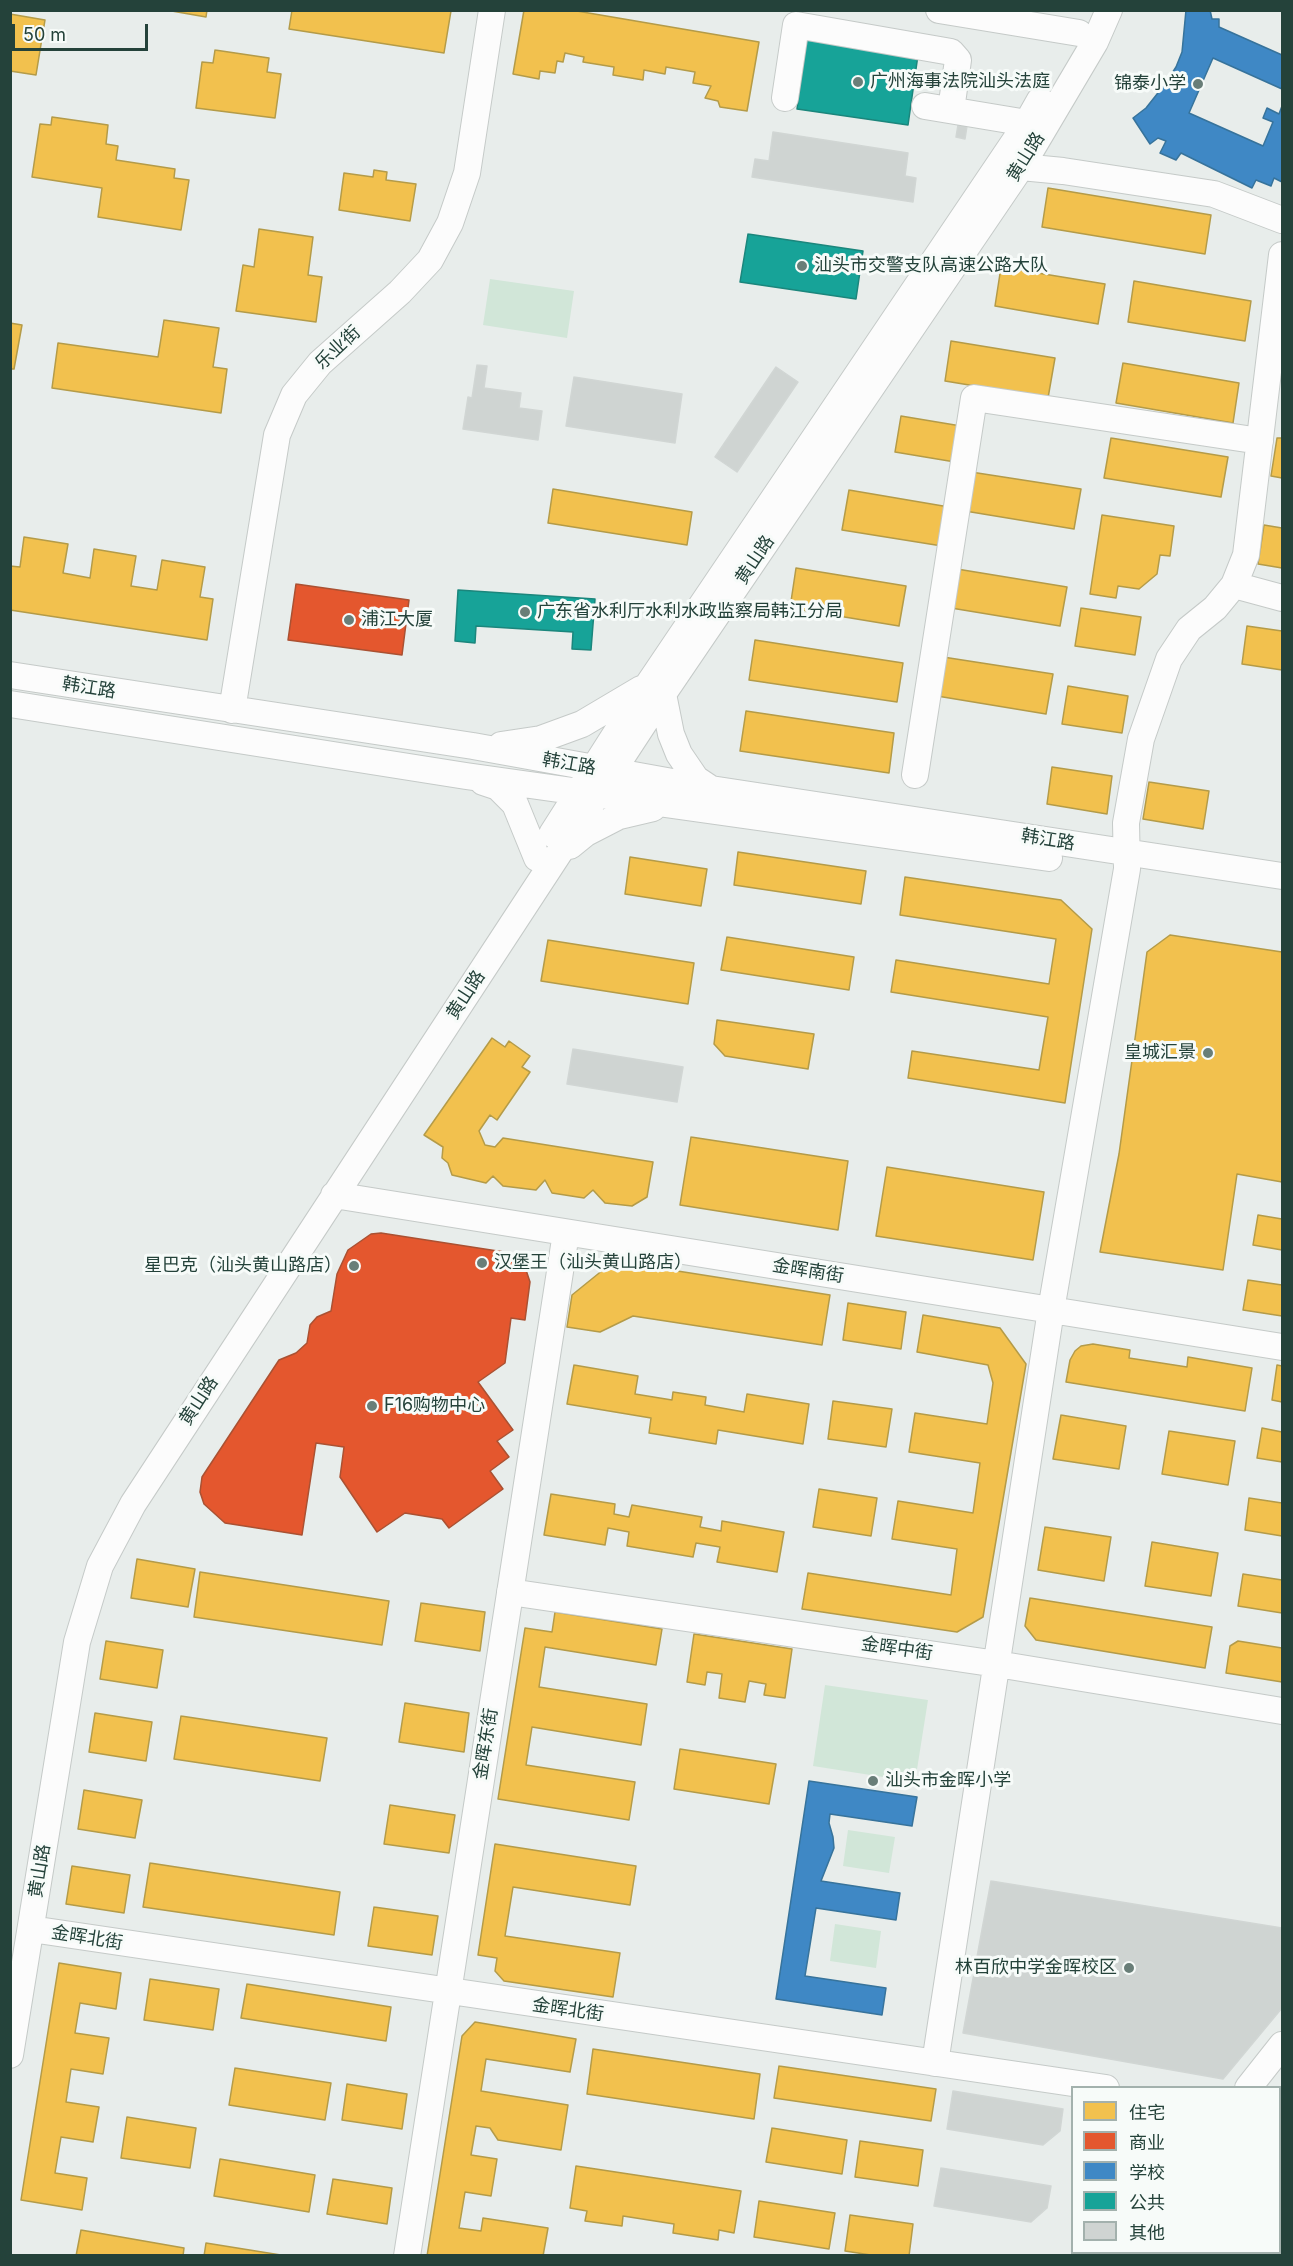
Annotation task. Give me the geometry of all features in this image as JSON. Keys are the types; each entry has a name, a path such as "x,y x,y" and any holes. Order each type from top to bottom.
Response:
{"street":[{"name":"乐业街","path":"232,710 277,435 294,395 320,363 400,292 430,260 450,223 467,173 492,10"},
{"path":"939,10 1084,22"},
{"name":"黄山路","path":"656,689 1021,167 1095,42 1109,10"},
{"name":"黄山路","path":"10,2055 77,1642 100,1566 133,1504 334,1195 603,770 1027,123 1084,22"},
{"path":"785,98 796,25 951,52 958,60 951,110"},
{"path":"925,106 1027,123"},
{"path":"1021,167 1063,171 1214,194 1282,220"},
{"path":"935,2063 1051,1310 1127,860 1126,823 1141,739 1169,659 1189,629 1215,608 1233,585 1246,555 1282,255"},
{"path":"915,775 974,398 1260,441"},
{"path":"1233,585 1282,598"},
{"name":"韩江路","path":"10,675 473,746 1127,860 1282,894"},
{"path":"473,746 505,745 541,739 582,724 656,689 679,754 696,779 711,789"},
{"name":"韩江路","path":"10,704 588,794 1127,860 1282,876"},
{"path":"466,776 498,787 515,804 547,858 620,816 669,804"},
{"name":"黄山路","path":"10,1950 59,1643 83,1563 113,1503 547,858"},
{"name":"金晖南街","path":"334,1195 1282,1347"},
{"name":"金晖东街","path":"407,2256 566,1233"},
{"name":"金晖中街","path":"510,1592 997,1664 1282,1711"},
{"name":"金晖北街","path":"31,1929 1092,2086"},
{"path":"1250,2086 1282,2045"}],"green space":[{"path":"490,279 574,291 567,338 483,325"},
{"path":"825,1685 928,1700 915,1782 813,1766"},
{"path":"848,1830 895,1837 889,1873 843,1866"},
{"path":"835,1924 881,1931 876,1968 830,1961"},
{"path":"1282,2088 1281,2250 1281,2090"},
{"path":"1143,2254 1278,2254 1276,2256"}],"building: 住宅":[{"path":"166,10 207,10 206,17"},
{"path":"292,10 451,11 444,53 289,29"},
{"path":"524,10 571,10 759,42 747,111 720,107 718,101 705,98 711,86 693,83 695,72 666,67 665,74 644,70 643,80 613,75 614,67 583,62 584,57 565,53 563,62 557,61 555,73 540,71 539,79 513,74"},
{"path":"10,14 45,20 36,75 10,71"},
{"path":"215,50 269,58 267,72 281,74 275,118 196,108 202,62 213,63"},
{"path":"52,117 108,125 106,144 118,146 116,160 175,169 174,178 189,180 181,230 98,217 102,188 32,177 40,124 51,125"},
{"path":"374,170 387,172 386,180 416,184 410,221 339,210 344,173 373,177"},
{"path":"1048,188 1211,215 1205,254 1042,227"},
{"path":"259,229 313,237 308,275 322,277 316,322 236,311 243,265 254,267"},
{"path":"1001,267 1105,284 1098,324 995,306"},
{"path":"1134,281 1251,301 1245,341 1128,322"},
{"path":"164,320 219,328 213,367 227,369 221,413 52,388 58,343 158,357"},
{"path":"10,323 22,325 14,369 10,369"},
{"path":"951,341 1055,358 1048,398 945,381"},
{"path":"1123,363 1239,383 1233,423 1116,403"},
{"path":"901,416 961,426 955,462 895,452"},
{"path":"1111,438 1228,457 1221,497 1104,478"},
{"path":"1277,438 1282,438 1282,478 1271,476"},
{"path":"971,472 1081,489 1074,529 965,511"},
{"path":"553,489 692,512 687,545 548,523"},
{"path":"849,490 949,507 942,546 842,530"},
{"path":"1102,515 1174,526 1170,556 1160,555 1157,574 1139,589 1118,586 1116,598 1090,594"},
{"path":"1264,525 1282,528 1282,568 1258,564"},
{"path":"24,537 68,544 63,573 90,578 94,549 136,556 131,586 157,590 162,560 205,567 200,597 213,599 207,640 10,610 10,566 20,567"},
{"path":"796,568 906,586 899,626 790,608"},
{"path":"957,569 1067,587 1060,626 951,608"},
{"path":"1081,608 1141,617 1135,655 1075,646"},
{"path":"1247,626 1282,631 1282,670 1242,664"},
{"path":"755,640 903,663 897,702 749,680"},
{"path":"943,657 1053,674 1046,714 937,696"},
{"path":"1068,686 1128,696 1122,733 1062,724"},
{"path":"746,711 894,733 889,773 740,751"},
{"path":"1052,767 1112,776 1107,814 1047,804"},
{"path":"1149,782 1209,791 1203,829 1143,819"},
{"path":"738,852 866,871 861,904 734,885"},
{"path":"630,857 707,869 701,906 625,894"},
{"path":"905,877 1061,900 1092,929 1065,1103 908,1078 912,1051 1039,1070 1048,1017 891,992 896,960 1049,984 1056,939 900,915"},
{"name":"皇城汇景","path":"1170,935 1282,952 1282,1182 1237,1174 1223,1270 1100,1252 1119,1154 1147,952"},
{"path":"727,937 854,957 849,990 721,970"},
{"path":"548,940 694,963 688,1004 541,981"},
{"path":"717,1020 814,1034 808,1069 725,1056 714,1044"},
{"path":"492,1038 505,1047 509,1041 530,1056 522,1067 530,1072 497,1120 490,1115 479,1131 485,1145 495,1147 503,1138 653,1162 647,1197 632,1206 605,1203 593,1190 584,1198 552,1193 545,1180 536,1190 503,1186 493,1176 486,1183 452,1175 448,1163 442,1158 443,1147 424,1135"},
{"path":"691,1137 848,1161 838,1230 680,1205"},
{"path":"887,1167 1044,1192 1033,1260 876,1236"},
{"path":"1258,1215 1282,1219 1282,1250 1253,1245"},
{"path":"614,1261 830,1295 822,1345 633,1316 600,1332 567,1327 572,1295"},
{"path":"1248,1280 1282,1285 1282,1316 1243,1310"},
{"path":"848,1303 906,1312 901,1349 843,1340"},
{"path":"923,1315 1000,1328 1026,1364 983,1617 957,1632 802,1609 808,1573 951,1595 957,1549 892,1539 898,1501 973,1513 980,1463 909,1452 915,1413 987,1424 993,1383 988,1365 917,1352"},
{"path":"1093,1344 1130,1350 1129,1358 1187,1367 1188,1357 1252,1368 1245,1411 1066,1382 1070,1360 1075,1351 1081,1346"},
{"path":"574,1365 638,1376 635,1394 672,1400 673,1392 706,1397 705,1405 744,1412 747,1394 809,1404 803,1444 718,1430 716,1444 649,1433 651,1418 567,1404"},
{"path":"1277,1365 1282,1366 1282,1402 1272,1400"},
{"path":"833,1401 892,1409 886,1447 828,1439"},
{"path":"1061,1415 1126,1426 1119,1469 1053,1459"},
{"path":"1262,1428 1282,1432 1282,1462 1257,1458"},
{"path":"1169,1431 1235,1441 1228,1485 1162,1474"},
{"path":"819,1489 877,1498 871,1536 813,1527"},
{"path":"551,1494 615,1504 614,1514 629,1517 632,1505 702,1517 700,1527 721,1531 722,1521 784,1532 777,1572 717,1562 720,1547 696,1543 693,1557 627,1546 629,1532 608,1528 605,1545 544,1535"},
{"path":"1249,1498 1282,1503 1282,1536 1245,1530"},
{"path":"1045,1527 1111,1537 1104,1581 1038,1570"},
{"path":"1152,1542 1218,1553 1211,1596 1145,1586"},
{"path":"137,1559 195,1569 188,1607 131,1598"},
{"path":"200,1572 389,1601 382,1645 194,1617"},
{"path":"1243,1574 1282,1580 1282,1613 1238,1606"},
{"path":"1030,1598 1212,1627 1205,1668 1036,1640 1025,1626"},
{"path":"421,1603 485,1612 480,1651 415,1641"},
{"path":"555,1612 662,1629 656,1665 545,1647 539,1687 647,1704 641,1745 532,1727 526,1765 635,1782 629,1820 498,1799 525,1628 552,1632"},
{"path":"694,1634 792,1649 785,1698 764,1695 766,1684 749,1681 745,1702 719,1698 722,1674 707,1672 705,1685 687,1682"},
{"path":"106,1641 163,1650 157,1688 100,1679"},
{"path":"1238,1641 1282,1648 1282,1682 1226,1673 1230,1646"},
{"path":"405,1703 469,1713 464,1752 399,1742"},
{"path":"95,1713 152,1722 146,1761 89,1752"},
{"path":"181,1716 327,1738 320,1781 174,1759"},
{"path":"680,1749 776,1764 769,1804 674,1789"},
{"path":"84,1790 142,1800 135,1838 78,1829"},
{"path":"390,1805 455,1815 449,1853 384,1844"},
{"path":"495,1844 636,1866 630,1905 513,1887 505,1936 620,1953 613,1997 504,1981 495,1971 497,1958 478,1955"},
{"path":"150,1863 340,1892 334,1935 143,1907"},
{"path":"72,1866 130,1875 124,1913 66,1904"},
{"path":"374,1907 438,1916 432,1955 368,1946"},
{"path":"59,1963 121,1973 116,2009 80,2003 75,2033 109,2038 103,2074 71,2069 66,2102 99,2107 93,2142 61,2137 55,2173 87,2178 82,2210 21,2200"},
{"path":"150,1979 219,1989 213,2030 144,2020"},
{"path":"247,1984 391,2007 386,2041 241,2018"},
{"path":"475,2022 576,2039 570,2072 486,2059 481,2091 568,2105 561,2150 498,2140 490,2128 476,2126 471,2155 497,2159 491,2196 465,2192 459,2228 481,2231 483,2218 548,2228 543,2256 427,2256 462,2036"},
{"path":"593,2049 760,2074 754,2119 587,2094"},
{"path":"779,2066 936,2089 931,2121 774,2098"},
{"path":"235,2068 331,2083 325,2120 229,2105"},
{"path":"347,2084 407,2094 402,2129 342,2120"},
{"path":"127,2117 196,2128 190,2168 121,2158"},
{"path":"772,2128 847,2140 842,2174 766,2162"},
{"path":"860,2141 923,2150 918,2186 855,2177"},
{"path":"220,2159 315,2175 309,2212 214,2196"},
{"path":"576,2166 741,2191 734,2233 719,2230 718,2240 673,2233 674,2224 623,2216 622,2226 585,2221 587,2211 570,2208"},
{"path":"333,2179 392,2188 387,2224 327,2214"},
{"path":"759,2201 835,2213 829,2249 754,2237"},
{"path":"850,2215 913,2224 909,2256 877,2256 845,2251"},
{"path":"81,2230 184,2248 183,2256 76,2256"},
{"path":"206,2243 287,2256 204,2256"}],"building: 商业":[{"name":"浦江大厦","path":"296,584 409,600 402,655 288,640"},
{"name":"F16购物中心","path":"381,1233 504,1252 524,1264 530,1282 525,1320 511,1318 505,1363 478,1382 513,1430 497,1441 509,1457 490,1471 503,1489 449,1528 442,1519 405,1513 377,1532 340,1477 344,1447 316,1443 302,1535 225,1523 204,1504 200,1492 202,1477 279,1360 296,1353 307,1343 310,1325 317,1317 331,1311 337,1274 348,1250 371,1234"}],"building: 学校":[{"path":"1186,10 1210,10 1212,19 1219,19 1219,27 1282,55 1282,89 1213,58 1189,113 1263,146 1273,122 1263,118 1267,108 1279,114 1282,106 1282,182 1274,178 1271,186 1256,180 1252,188 1181,153 1176,160 1160,153 1166,141 1158,138 1150,144 1133,118 1146,108 1176,67 1182,52"},
{"path":"809,1781 917,1797 912,1826 830,1814 829,1823 834,1848 821,1881 900,1893 896,1920 816,1908 805,1976 886,1988 882,2015 776,1999"}],"building: 公共":[{"name":"广州海事法院汕头法庭","path":"807,39 918,55 908,125 797,109"},
{"name":"汕头市交警支队高速公路大队","path":"748,234 863,251 856,299 740,282"},
{"name":"广东省水利厅水利水政监察局韩江分局","path":"458,590 595,599 591,650 572,649 573,632 476,626 475,643 455,641"}],"building: 其他":[{"path":"958,125 967,126 965,139 956,137"},
{"path":"773,132 908,153 905,176 916,178 913,202 752,177 755,159 769,161"},
{"path":"477,365 487,366 484,388 521,393 519,408 542,411 538,440 463,429 468,397 472,398"},
{"path":"776,367 798,382 737,472 715,457"},
{"path":"574,377 682,394 675,443 566,426"},
{"path":"573,1049 683,1067 677,1102 567,1084"},
{"name":"林百欣中学金晖校区","path":"991,1881 1282,1928 1282,2008 1223,2079 963,2033"},
{"path":"953,2091 1063,2109 1060,2131 1043,2145 947,2129"},
{"path":"941,2168 1051,2186 1047,2208 1031,2222 934,2206"}],"place":[{"name":"广州海事法院汕头法庭","path":"858,82"},
{"name":"锦泰小学","path":"1198,84"},
{"name":"汕头市交警支队高速公路大队","path":"802,266"},
{"name":"广东省水利厅水利水政监察局韩江分局","path":"525,612"},
{"name":"浦江大厦","path":"349,620"},
{"name":"皇城汇景","path":"1208,1053"},
{"name":"汉堡王（汕头黄山路店）","path":"482,1263"},
{"name":"星巴克（汕头黄山路店）","path":"354,1266"},
{"name":"F16购物中心","path":"372,1406"},
{"name":"汕头市金晖小学","path":"873,1781"},
{"name":"林百欣中学金晖校区","path":"1129,1968"}]}
